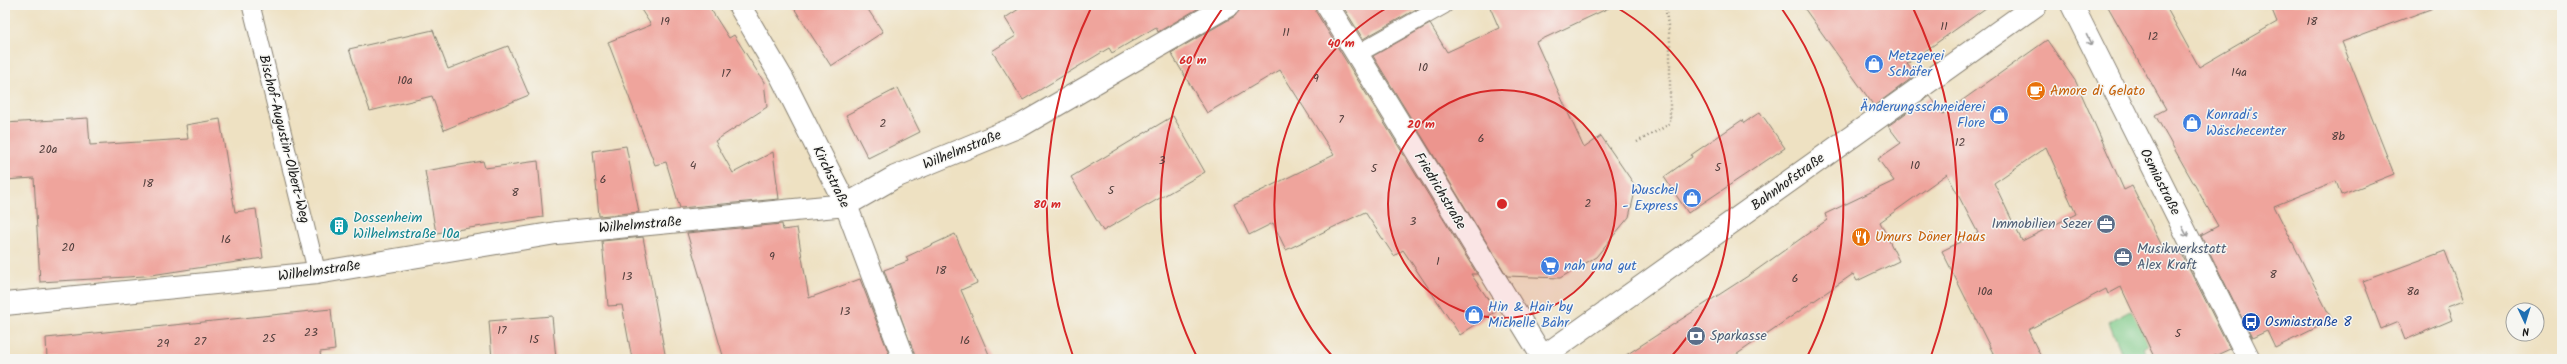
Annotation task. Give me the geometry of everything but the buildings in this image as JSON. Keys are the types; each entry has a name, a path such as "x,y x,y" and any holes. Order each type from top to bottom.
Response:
{"street":[{"name":"Kirchstraße","path":"739,5 782,78 846,205 904,359"},
{"name":"Wilhelmstraße","path":"5,304 317,273 556,233 846,205 895,178 1022,125 1229,5"},
{"name":"Friedrichstraße","path":"1326,5 1541,358"},
{"name":"Bahnhofstraße","path":"1541,358 2036,5"},
{"name":"Osmiastraße","path":"2072,5 2249,359"}],"lane":[{"name":"Bischof-Augustin-Olbert-Weg","path":"251,5 317,273"},
{"path":"1357,54 1444,5"}],"path":[{"path":"1637,142 1670,124 1670,39 1665,5"}],"green space":[{"path":"2132,310 2150,343 2143,348 2148,359 2124,359 2109,322"}],"place":[{"name":"Metzgerei Schäfer","path":"1874,64"},
{"name":"Amore di Gelato","path":"2036,91"},
{"name":"Änderungsschneiderei Flore","path":"1999,115"},
{"name":"Konradi's Wäschecenter","path":"2192,123"},
{"name":"Wuschel - Express","path":"1692,198"},
{"name":"Immobilien Sezer","path":"2106,224"},
{"name":"Dossenheim Wilhelmstraße 10a","path":"339,226"},
{"name":"Umurs Döner Haus","path":"1861,237"},
{"name":"Musikwerkstatt Alex Kraft","path":"2123,257"},
{"name":"nah und gut","path":"1550,266"},
{"name":"Hin & Hair by Michelle Bähr","path":"1474,315"},
{"name":"Osmiastraße 8","path":"2251,322"},
{"name":"Sparkasse","path":"1696,336"}]}
